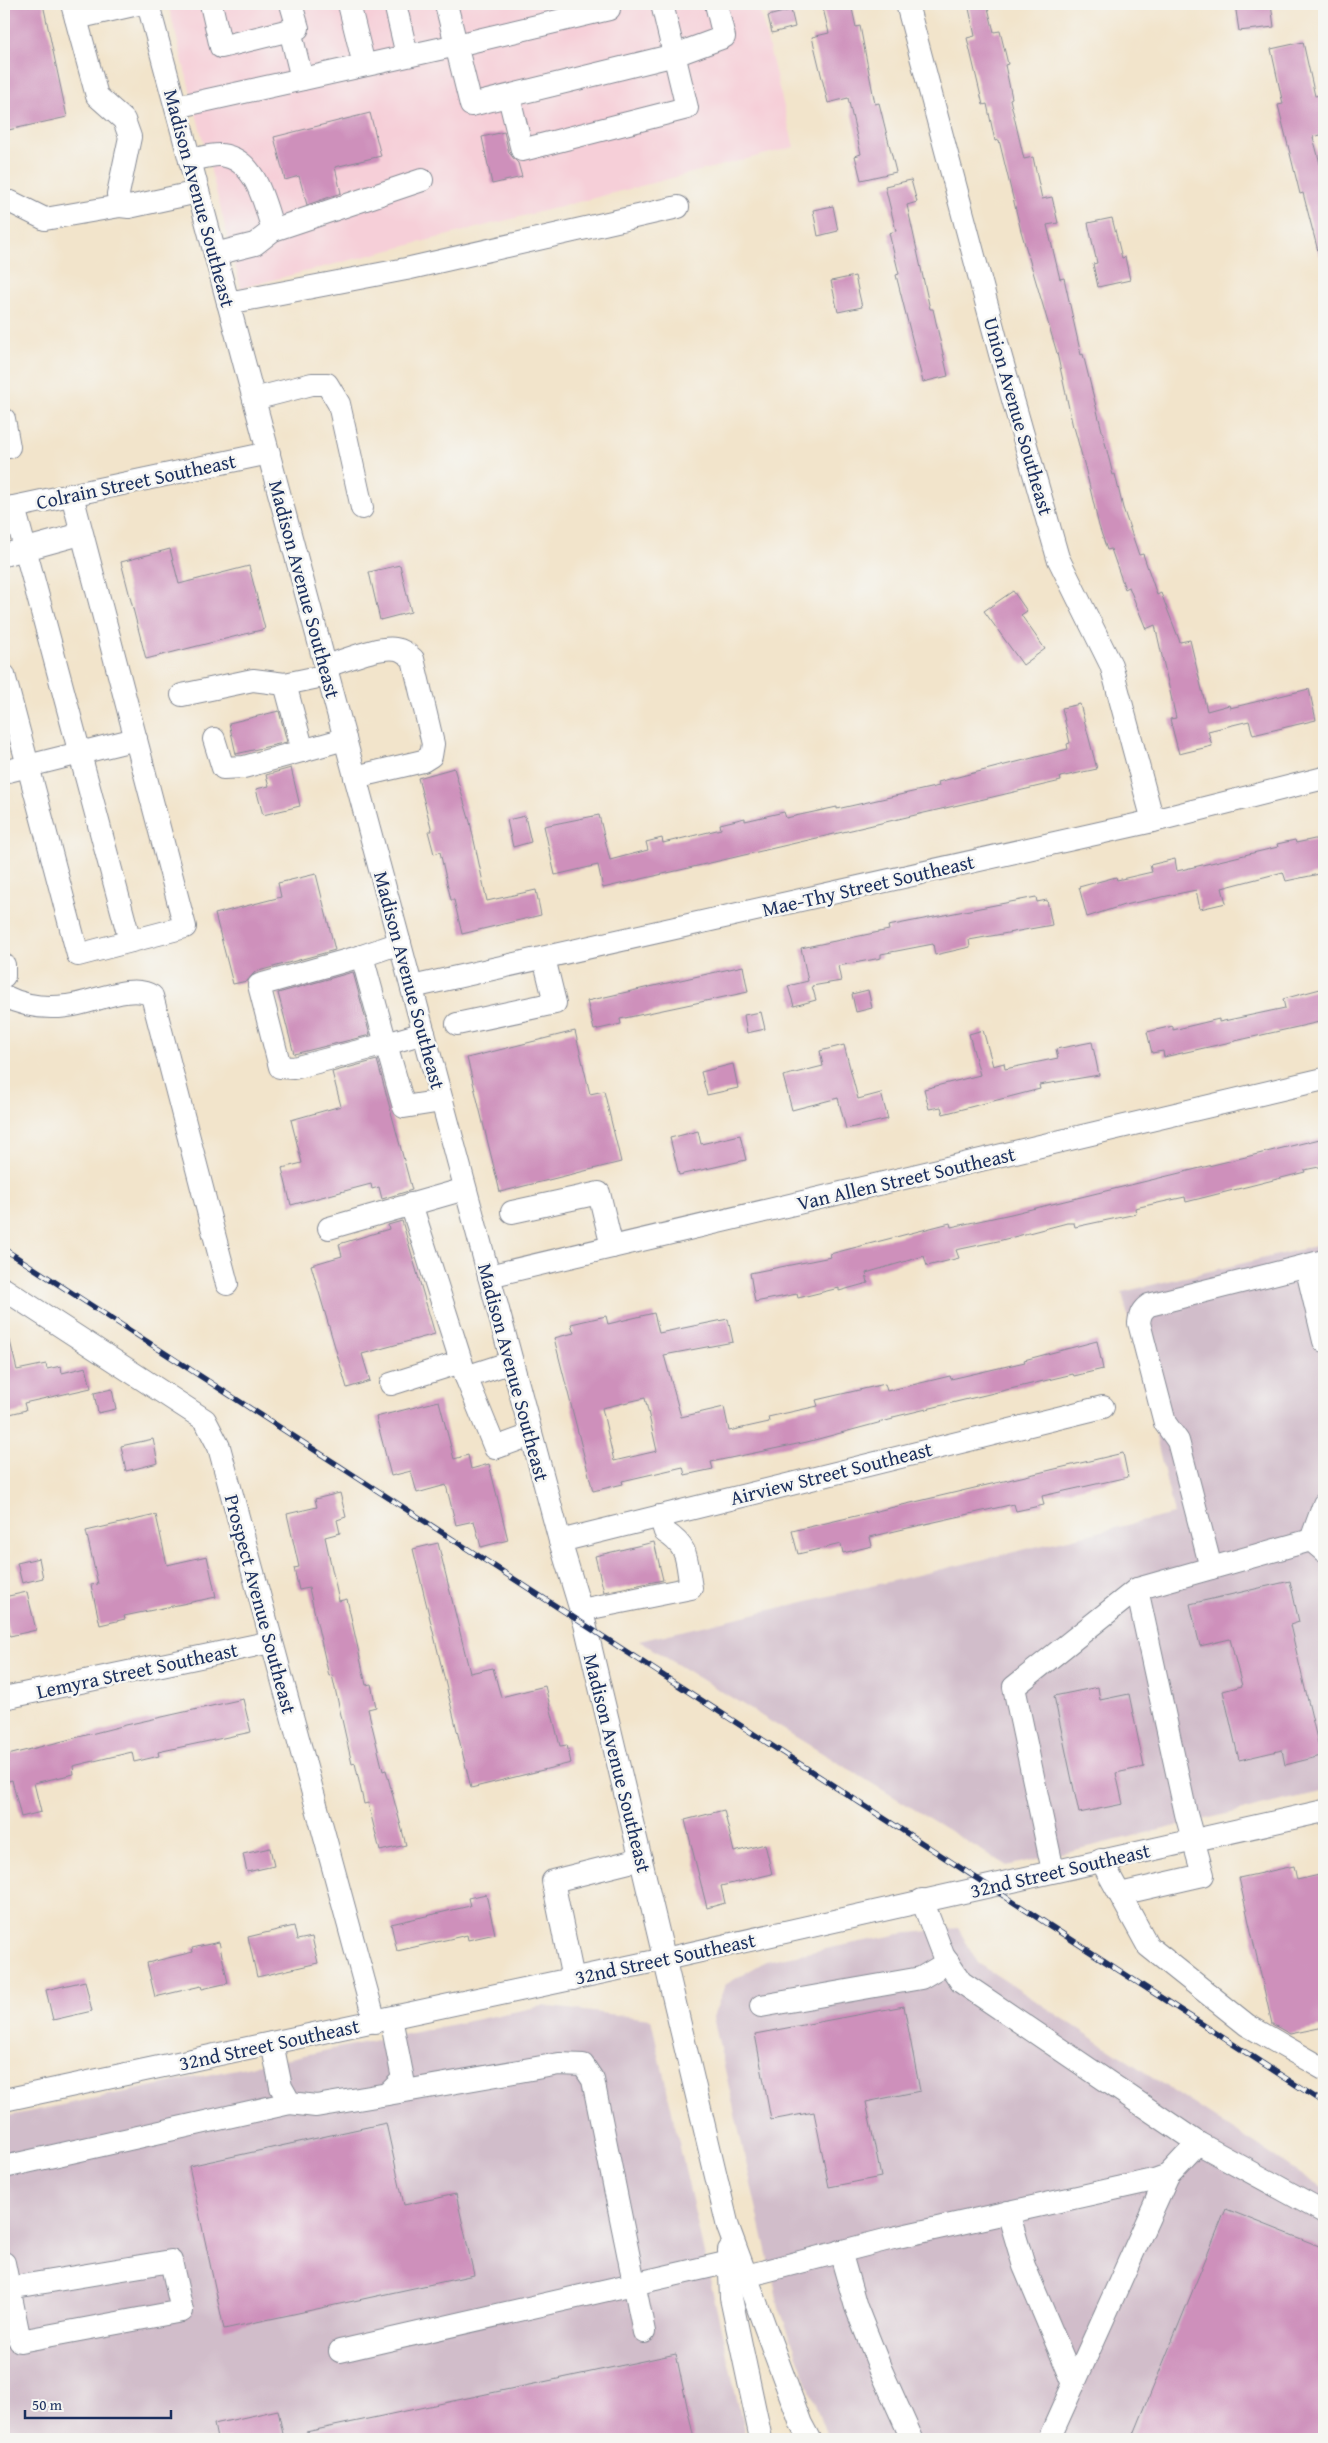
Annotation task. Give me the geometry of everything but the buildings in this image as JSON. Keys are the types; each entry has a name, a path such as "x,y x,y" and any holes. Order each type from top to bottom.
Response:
{"street":[{"path":"120,206 118,194 130,137 124,120 97,96 74,11 138,4"},
{"name":"Madison Avenue Southeast","path":"148,4 531,1435 581,1610 666,1959 738,2269 801,2424 809,2439"},
{"path":"211,4 221,47 298,28 291,4"},
{"path":"349,4 364,65"},
{"path":"395,4 407,55"},
{"path":"446,4 471,105 675,55 724,37 716,4"},
{"path":"176,107 457,45 609,9 608,4"},
{"path":"509,97 522,150 688,108 662,4"},
{"name":"Union Avenue Southeast","path":"907,4 1000,354 1058,558 1111,665 1153,821"},
{"path":"290,30 302,79"},
{"path":"190,160 219,154 243,164 257,183 274,230"},
{"path":"215,254 255,244 274,230 422,180"},
{"path":"4,204 11,202 45,219 120,206 129,207 198,192"},
{"path":"228,303 406,269 678,207"},
{"path":"254,399 312,384 327,384 339,404 362,508"},
{"path":"4,419 8,447"},
{"name":"Colrain Street Southeast","path":"9,508 269,453"},
{"path":"4,675 78,955 185,927 72,495"},
{"path":"9,508 25,549 130,942"},
{"path":"4,555 81,534"},
{"path":"182,695 253,680 285,684 327,671 381,650 395,649 404,652 412,659 433,744 431,756 424,761 356,777"},
{"path":"285,684 303,751"},
{"path":"4,772 136,739"},
{"path":"214,739 223,768 244,767 345,739"},
{"name":"Mae-Thy Street Southeast","path":"412,987 1153,821 1324,778"},
{"path":"400,943 362,956 259,984 280,1067 294,1068 424,1033"},
{"path":"362,956 404,1107 442,1101"},
{"path":"457,1024 555,1003 544,958"},
{"path":"4,965 4,976"},
{"path":"4,996 20,1004 58,1006 68,1006 133,991 145,990 152,996 227,1284"},
{"name":"Van Allen Street Southeast","path":"489,1276 1324,1079"},
{"path":"328,1228 465,1189"},
{"path":"512,1212 599,1193 612,1247"},
{"path":"411,1204 463,1370 495,1448 531,1435"},
{"path":"1211,1568 1178,1441 1165,1423 1139,1323 1140,1315 1143,1309 1149,1305 1315,1264 1324,1341"},
{"name":"Prospect Avenue Southeast","path":"8,1296 205,1420 219,1447 271,1642 383,2020 403,2079 388,2094"},
{"path":"391,1384 512,1362"},
{"name":"Airview Street Southeast","path":"560,1541 1103,1407"},
{"path":"1053,1871 1014,1687 1137,1589 1211,1568 1317,1546 1324,1504"},
{"path":"581,1610 691,1588 685,1550 678,1541 665,1532 660,1516"},
{"path":"1120,1894 1203,1875 1193,1840 1137,1589"},
{"name":"Lemyra Street Southeast","path":"4,1698 271,1642"},
{"name":"32nd Street Southeast","path":"4,2100 666,1959 1324,1811"},
{"path":"573,1979 553,1880 642,1859"},
{"path":"1101,1860 1148,1946 1247,2025 1324,2069"},
{"path":"922,1900 943,1955 961,1982 1198,2143 1324,2212"},
{"path":"761,2006 921,1978 948,1962"},
{"path":"272,2044 281,2087 290,2103"},
{"path":"4,2167 290,2103 316,2106 559,2064 583,2065 593,2080 644,2332"},
{"path":"1049,2439 1168,2175 1198,2143"},
{"path":"340,2351 635,2284 738,2269 840,2251 1168,2175"},
{"path":"1008,2212 1024,2266 1074,2384"},
{"path":"840,2251 856,2307 912,2439"},
{"path":"4,2263 9,2288 20,2341 182,2311 171,2261 9,2288"},
{"path":"738,2269 732,2298 761,2439"}],"shaded area":[{"path":"168,4 758,4 794,147 241,288"},
{"path":"1324,1244 1324,1791 1007,1866 639,1641 1174,1514 1122,1292"},
{"path":"958,1928 978,1963 1324,2189 1324,2439 828,2439 779,2307 713,2017 725,1985 766,1961 900,1934"},
{"path":"542,2006 651,2019 746,2439 4,2439 4,2117"}],"railway":[{"path":"4,1249 1324,2103"}]}
